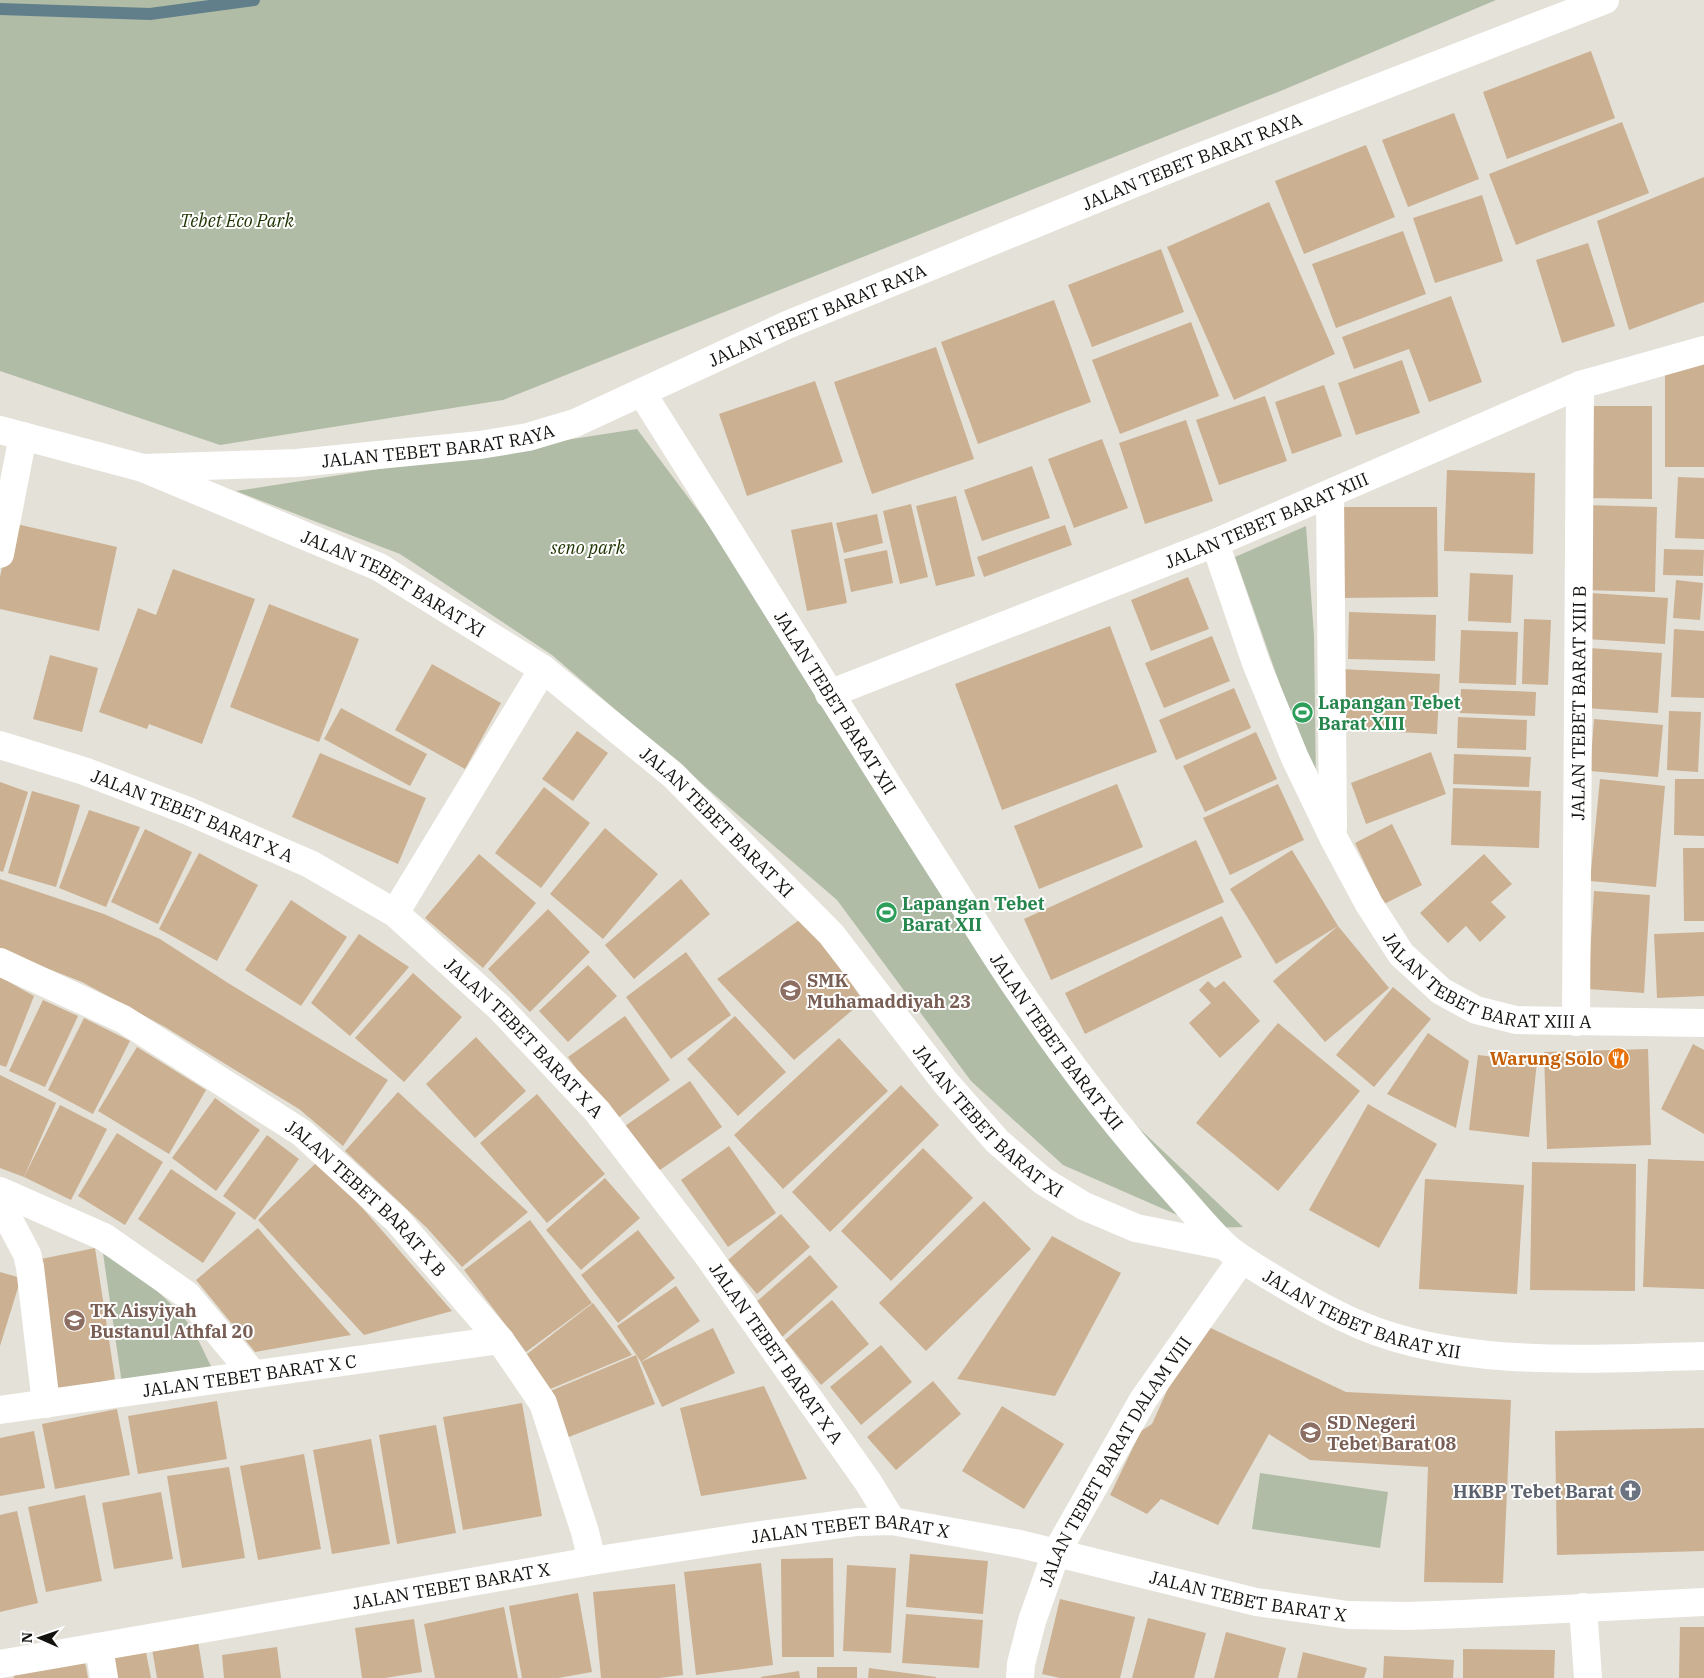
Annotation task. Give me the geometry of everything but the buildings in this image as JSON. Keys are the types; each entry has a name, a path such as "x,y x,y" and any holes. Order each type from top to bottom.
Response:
{"street":[{"name":"JALAN TEBET BARAT RAYA","path":"12,433 143,468 297,463 480,445 528,437 576,423 787,325 1179,165 1605,0"},
{"name":"JALAN TEBET BARAT XIII","path":"830,694 1216,543 1580,385 1704,350"},
{"name":"JALAN TEBET BARAT XIII B","path":"1576,1022 1580,385"},
{"name":"JALAN TEBET BARAT XII","path":"642,393 1022,996 1085,1081 1149,1162 1234,1253 1315,1304 1361,1326 1407,1342 1460,1351 1565,1359 1704,1356"},
{"path":"0,554 12,433"},
{"name":"JALAN TEBET BARAT XI","path":"143,468 379,567 543,669 673,775 831,934 945,1082 997,1141 1043,1180 1084,1206 1136,1228 1234,1253"},
{"name":"JALAN TEBET BARAT XIII A","path":"1330,494 1333,837"},
{"name":"JALAN TEBET BARAT XIII A","path":"1216,543 1256,663 1295,758 1333,837 1369,904 1401,954 1441,991 1476,1010 1516,1020 1704,1023"},
{"path":"395,913 543,669"},
{"name":"JALAN TEBET BARAT X A","path":"0,746 84,771 188,811 310,864 395,913 500,1008 597,1111 706,1253 868,1482 892,1521"},
{"name":"JALAN TEBET BARAT X B","path":"0,962 123,1018 302,1133 397,1220 500,1340 542,1403 586,1532 592,1561"},
{"path":"0,1191 104,1237 187,1295 253,1374"},
{"path":"0,1202 27,1254 30,1267 46,1404"},
{"name":"JALAN TEBET BARAT DALAM VIII","path":"1020,1678 1021,1664 1032,1621 1056,1553 1143,1400 1234,1253"},
{"name":"JALAN TEBET BARAT X C","path":"0,1410 500,1340"},
{"name":"JALAN TEBET BARAT X","path":"0,1664 592,1561 856,1522 892,1521 1020,1544 1256,1602 1348,1615 1407,1616 1704,1602"},
{"path":"1583,1607 1588,1678"},
{"path":"99,1646 104,1678"}],"green space":[{"name":"Tebet Eco Park","path":"0,0 1496,0 1283,90 503,400 220,445 0,371"},
{"name":"seno park","path":"637,429 705,520 1063,1056 1243,1227 1207,1228 1063,1165 971,1081 837,900 552,655 400,554 236,491"},
{"name":"Lapangan Tebet Barat XIII","path":"1306,526 1314,636 1316,787 1235,557"},
{"path":"103,1253 138,1276 174,1307 191,1327 212,1368 122,1384"},
{"path":"1260,1473 1388,1492 1380,1548 1252,1529"}],"waterway":[{"path":"0,9 150,14 254,0"}],"place":[{"name":"Lapangan Tebet Barat XIII","path":"1302,712"},
{"name":"Lapangan Tebet Barat XII","path":"886,913"},
{"name":"SMK Muhamaddiyah 23","path":"791,990"},
{"name":"Warung Solo","path":"1619,1058"},
{"name":"TK Aisyiyah Bustanul Athfal 20","path":"74,1320"},
{"name":"SD Negeri Tebet Barat 08","path":"1311,1432"},
{"name":"HKBP Tebet Barat","path":"1630,1491"}]}
